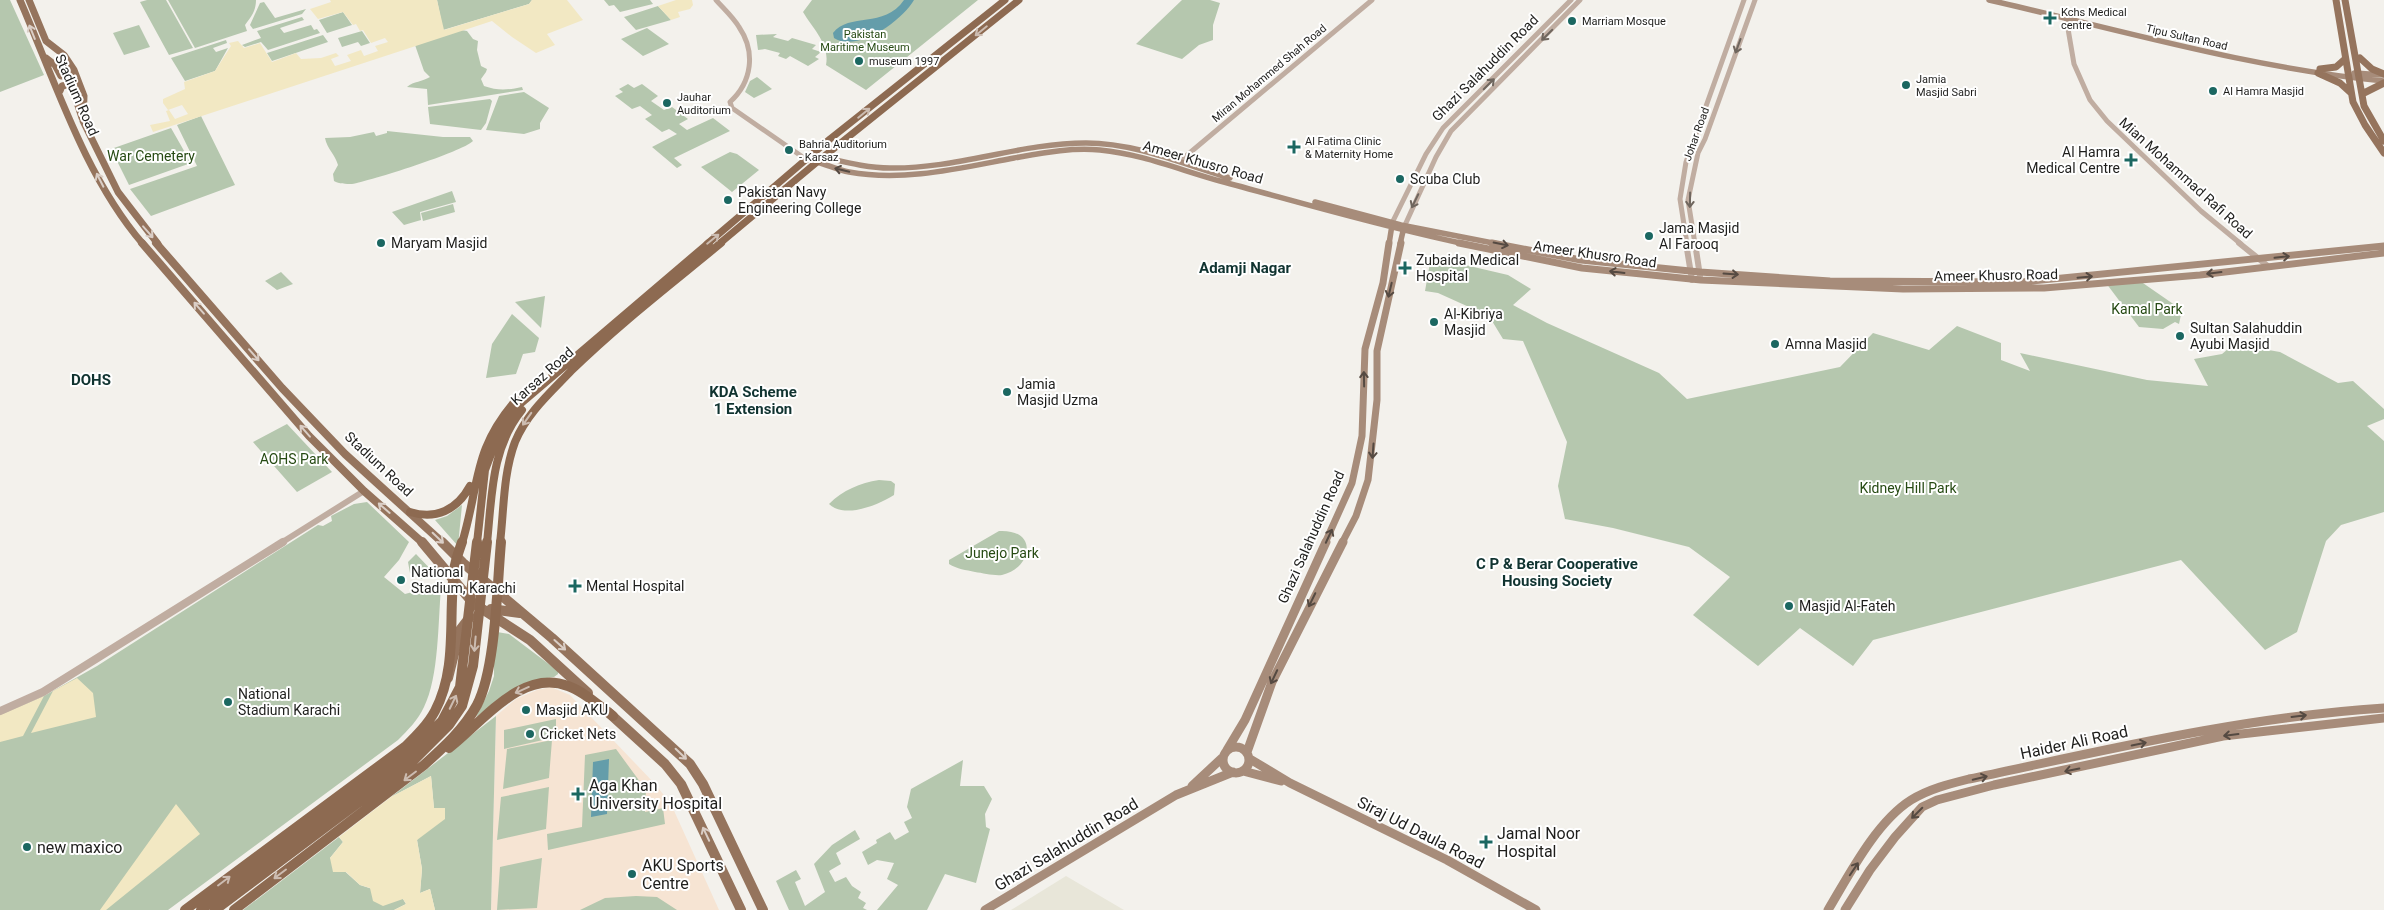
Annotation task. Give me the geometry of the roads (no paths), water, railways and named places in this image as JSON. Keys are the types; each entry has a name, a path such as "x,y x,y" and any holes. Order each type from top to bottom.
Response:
{"highway":[{"path":"410,512 422,517 434,516 461,503 467,494 491,434 509,408 524,393 565,364 807,160 1005,0"},
{"path":"428,762 463,726 477,704 485,682 494,613 507,473 515,442 523,425 539,403 597,346 820,160 1019,0"},
{"name":"Karsaz Road","path":"493,458 518,414 533,398 597,346"},
{"name":"Karsaz Road","path":"493,458 504,424 529,395 565,364"},
{"path":"201,910 411,763 449,725 462,706 473,666 493,458"},
{"path":"185,910 406,746 424,727 437,707 445,685 453,619 454,582 477,465"},
{"path":"234,910 454,744 510,697 523,689 540,684 554,683 568,686 613,716"},
{"path":"215,910 273,861"}],"main road":[{"name":"Stadium Road","path":"20,0 83,147 111,200 134,233 310,436 364,491 437,558 454,582 473,603 483,609"},
{"name":"Stadium Road","path":"30,0 46,41 64,55 74,70 84,96 83,120 118,192 143,226 308,417 345,454 410,512 459,562 524,614 690,764 703,784 763,910"},
{"name":"Tipu Sultan Road","path":"1988,0 2120,29"},
{"name":"Tipu Sultan Road","path":"2008,0 2227,56 2319,71 2347,71"},
{"path":"2338,0 2347,25 2367,118 2384,149"},
{"path":"2338,0 2351,92 2365,125 2384,153"},
{"path":"2347,0 2347,25"},
{"path":"2347,0 2360,58 2364,93 2375,122 2384,135"},
{"path":"43,56 55,65 60,76 66,76 74,70"},
{"path":"2360,58 2372,69 2384,75"},
{"path":"2319,71 2336,67 2384,82"},
{"path":"2319,71 2351,92"},
{"path":"2347,71 2356,80 2361,76 2384,75"},
{"path":"2364,93 2384,82"},
{"path":"60,91 62,86 71,84 83,120"},
{"path":"2367,118 2384,141"},
{"name":"Ameer Khusro Road","path":"820,160 848,172 872,175 909,175 1037,154 1083,149 1128,153 1178,163 1392,226 1581,260 1700,272 1830,281 2022,282 2260,260 2384,246"},
{"name":"Ghazi Salahuddin Road","path":"1189,789 1225,754 1245,720 1352,483 1362,436 1365,350 1383,283 1392,226"},
{"name":"Ameer Khusro Road","path":"1404,228 1582,268 1692,280 1903,289 2044,288 2148,280 2384,253"},
{"name":"Ghazi Salahuddin Road","path":"1249,755 1272,682 1356,516 1368,480 1377,400 1377,351 1404,228"},
{"path":"437,558 459,562 488,553 495,547 502,533"},
{"path":"445,685 454,665 460,630 464,621 474,613 483,609 494,613 530,640 665,764 681,784 741,910"},
{"path":"494,613 524,614"},
{"name":"Haider Ali Road","path":"1828,910 1870,844 1893,816 1907,802 1918,795 1943,786 2235,724 2384,708"},
{"name":"Haider Ali Road","path":"1845,910 1870,870 1895,837 1922,807 1937,800 1994,785 2223,736 2384,718"},
{"path":"1238,747 1249,755 1250,764 1243,771 1233,772 1227,769 1225,754 1238,747"},
{"name":"Siraj Ud Daula Road","path":"1249,755 1290,783 1447,860 1536,910"},
{"name":"Siraj Ud Daula Road","path":"1243,771 1290,783"},
{"name":"Ghazi Salahuddin Road","path":"986,910 1138,817 1189,789 1233,772"}],"street":[{"path":"716,0 740,28 749,52 748,79 740,93 730,102 732,108 807,160"},
{"name":"Miran Mohammed Shah Road","path":"1178,163 1372,0"},
{"name":"Ghazi Salahuddin Road","path":"1392,226 1422,161 1443,128 1571,0"},
{"name":"Ghazi Salahuddin Road","path":"1404,228 1433,163 1454,126 1580,0"},
{"name":"Johar Road","path":"1692,280 1680,199 1686,162 1744,0"},
{"name":"Johar Road","path":"1701,280 1688,200 1698,153 1705,139 1755,0"},
{"name":"Mian Mohammad Rafi Road","path":"2066,18 2074,64 2090,100 2107,121 2170,183 2269,267"},
{"path":"1714,84 1724,87"},
{"path":"1694,136 1705,139"},
{"path":"1422,161 1433,163"},
{"path":"0,711 43,692 364,491"}],"water":[{"path":"904,0 914,0 900,17 878,32 855,41 844,42 834,38 833,33 840,27 848,23 877,18 887,14 896,9"},
{"path":"609,759 607,814 591,817 593,762"}],"place":[{"name":"Kchs Medical centre","path":"2050,18"},
{"name":"Marriam Mosque","path":"1572,21"},
{"name":"museum 1997","path":"859,61"},
{"name":"Jamia Masjid Sabri","path":"1906,85"},
{"name":"Al Hamra Masjid","path":"2213,91"},
{"name":"Jauhar Auditorium","path":"667,103"},
{"name":"Al Fatima Clinic & Maternity Home","path":"1294,147"},
{"name":"Bahria Auditorium - Karsaz","path":"789,150"},
{"name":"Al Hamra Medical Centre","path":"2131,160"},
{"name":"Scuba Club","path":"1400,179"},
{"name":"Pakistan Navy Engineering College","path":"728,200"},
{"name":"Jama Masjid Al Farooq","path":"1649,236"},
{"name":"Maryam Masjid","path":"381,243"},
{"name":"Zubaida Medical Hospital","path":"1405,268"},
{"name":"Al-Kibriya Masjid","path":"1434,322"},
{"name":"Sultan Salahuddin Ayubi Masjid","path":"2180,336"},
{"name":"Amna Masjid","path":"1775,344"},
{"name":"Jamia Masjid Uzma","path":"1007,392"},
{"name":"National Stadium, Karachi","path":"401,580"},
{"name":"Mental Hospital","path":"575,586"},
{"name":"Masjid Al-Fateh","path":"1789,606"},
{"name":"National Stadium Karachi","path":"228,702"},
{"name":"Masjid AKU","path":"526,710"},
{"name":"Cricket Nets","path":"530,734"},
{"name":"Aga Khan University Hospital","path":"578,794"},
{"name":"Jamal Noor Hospital","path":"1486,842"},
{"name":"new maxico","path":"27,847"},
{"name":"AKU Sports Centre","path":"632,874"}],"district":[{"name":"Adamji Nagar","path":"1245,268"},
{"name":"DOHS","path":"91,380"},
{"name":"KDA Scheme 1 Extension","path":"753,400"},
{"name":"C P & Berar Cooperative Housing Society","path":"1557,572"}],"park label":[{"name":"Pakistan Maritime Museum","path":"865,40"},
{"name":"War Cemetery","path":"151,156"},
{"name":"Kamal Park","path":"2147,309"},
{"name":"AOHS Park","path":"294,459"},
{"name":"Kidney Hill Park","path":"1908,488"},
{"name":"Junejo Park","path":"1002,553"}]}
